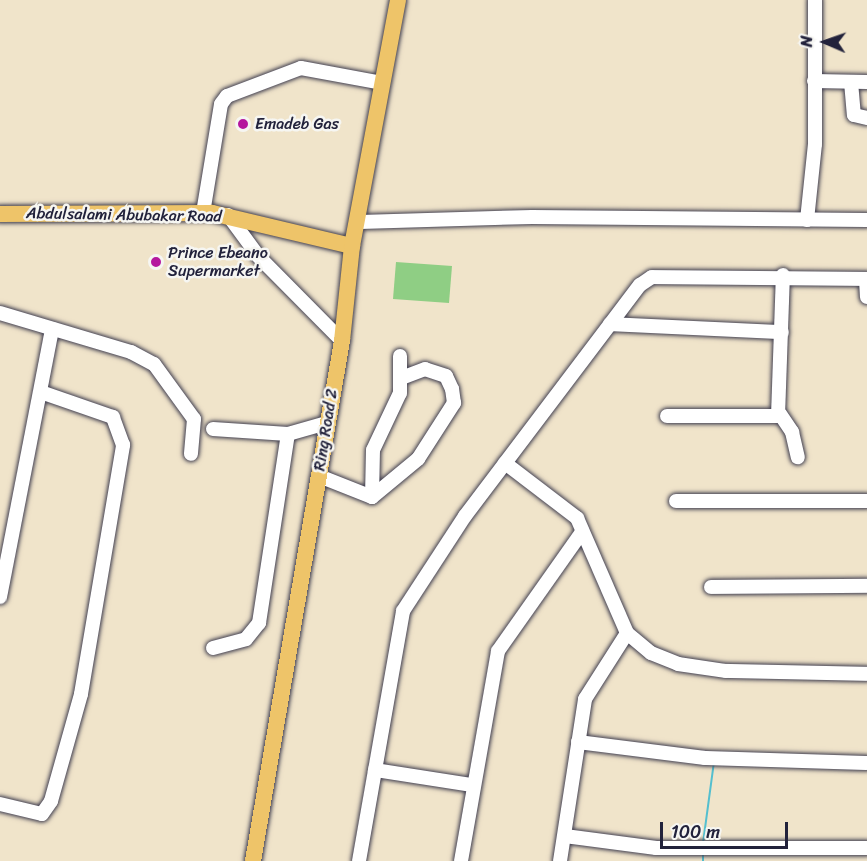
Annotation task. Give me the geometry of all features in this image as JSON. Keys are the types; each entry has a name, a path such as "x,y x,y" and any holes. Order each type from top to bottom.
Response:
{"main road":[{"name":"Ring Road 2","path":"253,861 342,341 352,246 360,222 398,0"},
{"name":"Abdulsalami Abubakar Road","path":"0,216 203,213 228,215 352,246"}],"street":[{"path":"807,220 814,81 815,0"},
{"path":"203,213 221,104 227,96 301,68 382,83"},
{"path":"814,81 867,82"},
{"path":"851,82 854,115 867,118"},
{"path":"228,215 259,257 342,341"},
{"path":"360,222 532,217 867,220"},
{"path":"783,276 780,414 792,432 798,457"},
{"path":"359,861 403,611 505,463 610,324 652,277 783,276 866,279 867,297"},
{"path":"0,314 131,352 154,364 194,419 191,453"},
{"path":"610,324 782,332"},
{"path":"0,597 52,329"},
{"path":"372,497 373,450 400,393 400,356"},
{"path":"372,497 418,459 454,403 452,388 438,372 417,369 401,378"},
{"path":"0,804 42,814 51,801 81,694 123,445 113,417 41,392"},
{"path":"667,416 780,414"},
{"path":"213,429 288,434 327,423"},
{"path":"213,648 246,639 259,623 288,434"},
{"path":"505,463 568,507 582,532 627,633 651,653 697,668 867,674"},
{"path":"319,476 372,497"},
{"path":"676,501 867,501"},
{"path":"461,861 472,786 498,651 582,532"},
{"path":"711,586 867,586"},
{"path":"560,861 578,742 591,683 627,633"},
{"path":"578,742 712,759 867,763"},
{"path":"375,770 472,786"},
{"path":"565,836 702,848 736,855 867,848"}],"green space":[{"path":"396,262 452,266 449,303 393,299"}],"waterway":[{"path":"703,843 714,762"},
{"path":"703,854 703,861"}],"place":[{"name":"Emadeb Gas","path":"243,124"},
{"name":"Prince Ebeano Supermarket","path":"156,262"}]}
